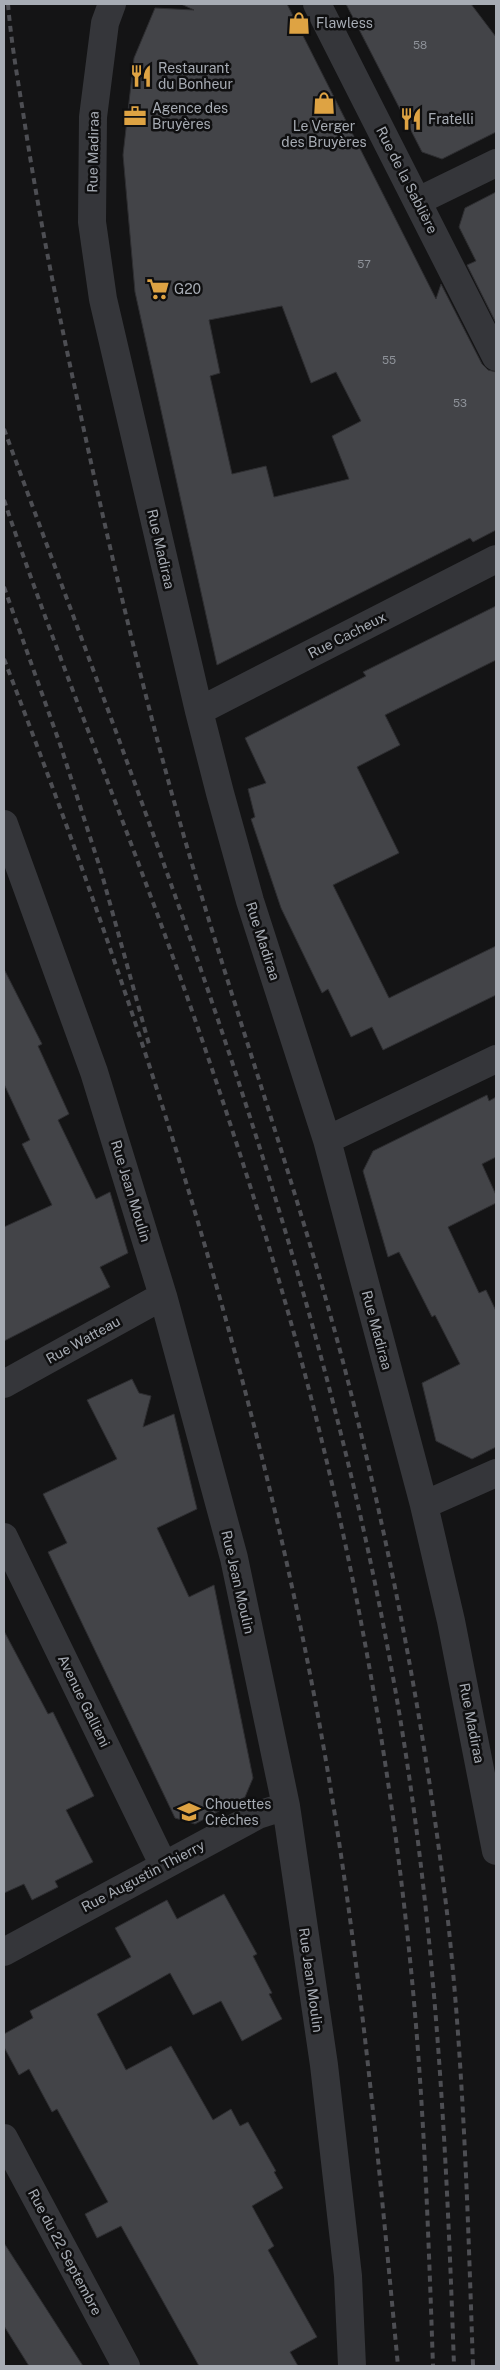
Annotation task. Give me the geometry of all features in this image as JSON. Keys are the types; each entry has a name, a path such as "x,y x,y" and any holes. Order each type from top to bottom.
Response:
{"street":[{"name":"Rue de la Sablière","path":"317,4 496,357"},
{"name":"Rue Madiraa","path":"109,13 93,117 92,222 103,299 199,711 250,901 327,1140 487,1749 496,1851"},
{"path":"418,201 496,163"},
{"name":"Rue Cacheux","path":"199,711 496,559"},
{"name":"Rue Jean Moulin","path":"4,824 11,865 94,1072 163,1296 234,1558 286,1806 325,2075 348,2276 352,2366"},
{"path":"327,1140 496,1059"},
{"name":"Rue Watteau","path":"4,1384 163,1296"},
{"path":"424,1505 496,1473"},
{"name":"Avenue Gallieni","path":"4,1537 164,1864"},
{"name":"Rue Augustin Thierry","path":"4,1952 258,1815 286,1806"},
{"name":"Rue du 22 Septembre","path":"4,2138 126,2366"}],"building":[{"path":"181,4 287,4 436,299 441,284 482,364 488,370 496,372 496,530 473,542 470,538 217,665 135,292 123,155 134,58 155,8 194,10","holes":["282,306 311,383 336,372 361,421 332,436 349,479 274,497 266,466 232,474 210,376 220,373 209,320"]},
{"path":"346,4 471,4 496,37 496,132 442,159 422,152"},
{"path":"496,192 496,323 467,265 476,261 459,227 465,208"},
{"path":"496,606 496,660 385,715 400,745 357,767 399,853 333,885 389,998 496,946 496,995 383,1050 372,1027 351,1037 328,989 322,993 281,908 251,819 255,817 248,789 266,783 245,738 366,676 363,672"},
{"path":"4,969 42,1044 38,1046 69,1114 58,1120 96,1199 110,1192 128,1253 100,1267 110,1287 4,1341 4,1227 52,1205 22,1144 30,1140 4,1084"},
{"path":"487,1095 489,1101 496,1097 496,1157 482,1164 496,1195 496,1203 448,1227 479,1293 486,1290 496,1311 496,1447 472,1459 436,1441 422,1383 460,1364 435,1315 432,1317 399,1252 388,1257 363,1171 373,1151"},
{"path":"132,1379 139,1393 151,1396 143,1427 174,1414 197,1509 157,1528 189,1597 214,1585 253,1778 245,1797 195,1824 175,1818 48,1552 67,1543 43,1494 117,1459 87,1400"},
{"path":"4,1631 48,1714 53,1712 94,1796 66,1810 93,1862 55,1881 58,1887 32,1900 24,1884 4,1893"},
{"path":"224,1894 257,1954 253,1956 272,1993 269,1994 282,2019 242,2041 221,2001 193,2015 170,1973 97,2014 126,2070 171,2046 213,2120 231,2109 240,2126 248,2122 276,2171 274,2172 283,2188 252,2206 274,2246 268,2250 317,2337 290,2352 298,2366 199,2366 121,2226 97,2238 85,2214 108,2202 57,2109 52,2112 29,2069 19,2075 4,2047 4,2034 33,2018 30,2011 131,1957 115,1928 167,1900 177,1919"},
{"path":"4,2243 83,2366 29,2366 4,2326"}],"railway":[{"path":"8,4 12,44 49,261 90,458 127,617 167,776 209,922 300,1212 342,1358 360,1429 406,1642 430,1786 449,1930 454,1984 462,2093 473,2366"},
{"path":"4,429 172,886 224,1039 274,1194 319,1350 358,1507 391,1666 406,1754 428,1928 442,2102 454,2366"},
{"path":"4,500 55,643 161,923 220,1093 287,1308 332,1484 351,1573 383,1751 407,1931 421,2094 433,2366"},
{"path":"4,587 61,747 101,871 150,1048"},
{"path":"4,659 51,783 139,1033 217,1287 283,1544 310,1674 340,1846 363,2019 398,2366"}],"place":[{"name":"Flawless","path":"299,23"},
{"name":"Restaurant du Bonheur","path":"141,76"},
{"name":"Le Verger des Bruyères","path":"324,103"},
{"name":"Agence des Bruyères","path":"135,116"},
{"name":"Fratelli","path":"411,119"},
{"name":"G20","path":"158,289"},
{"name":"Chouettes Crèches","path":"189,1812"}]}
